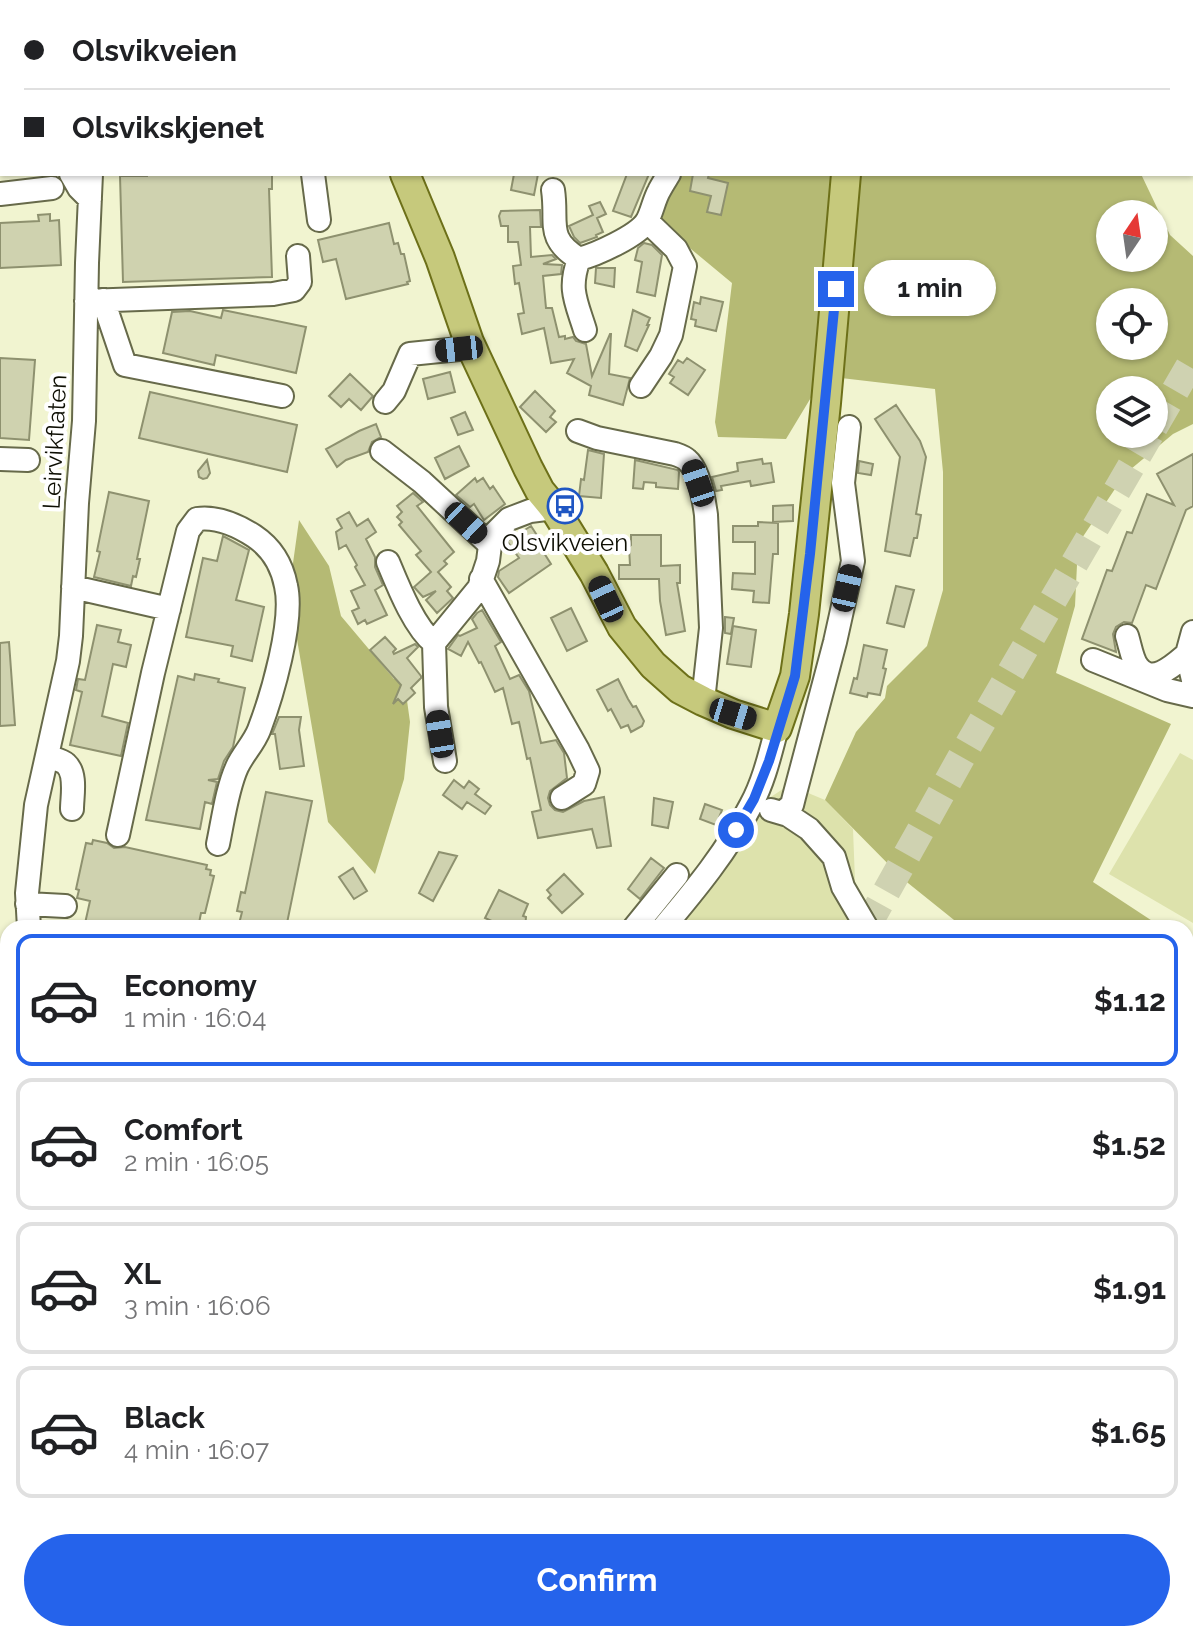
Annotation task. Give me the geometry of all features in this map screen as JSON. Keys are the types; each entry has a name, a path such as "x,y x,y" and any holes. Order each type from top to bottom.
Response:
{"main road":[{"path":"406,176 471,345 528,468 594,573 629,637 653,665 680,689 733,714 777,728 795,676 804,614 846,176"}],"street":[{"path":"72,176 90,199"},
{"name":"Leirvikflaten","path":"28,920 27,893 36,805 71,636 77,503 95,300 91,176"},
{"path":"313,176 319,220"},
{"path":"553,190 556,238 579,259 615,245 647,221 668,176"},
{"path":"0,194 52,188"},
{"path":"641,386 671,335 685,266 676,249 647,221"},
{"path":"282,396 125,365 95,300 273,294 294,290 300,282 298,256"},
{"path":"579,259 572,281 585,330"},
{"path":"385,402 394,391 410,354 471,345"},
{"path":"782,813 792,805 853,561 843,483 849,427"},
{"path":"578,431 597,438 675,454 686,459 693,468 706,515 711,628 703,701"},
{"path":"382,451 422,482 489,544"},
{"path":"0,459 28,460"},
{"path":"445,761 436,707 434,643 479,588 488,561 491,537 509,519 530,511 554,508"},
{"path":"118,835 188,531 197,519 217,519 243,528 270,549 286,585 286,621 276,672 258,733 237,766 218,844"},
{"path":"388,562 405,601 434,643"},
{"path":"481,579 588,771 584,784 562,798"},
{"path":"73,587 169,609"},
{"path":"1193,632 1187,654 1193,680"},
{"path":"1187,654 1168,670 1153,675 1138,667 1129,641 1101,664 1167,690 1193,696"},
{"path":"669,920 715,862 750,808 769,761 777,728"},
{"path":"48,757 65,762 69,767 73,786 72,809"},
{"path":"750,808 782,813 809,829 834,857 843,887 862,920"},
{"path":"640,920 677,875"},
{"path":"27,904 65,906"}],"green space":[{"path":"673,176 1142,176 1153,200 1096,200 1096,272 1168,272 1168,231 1193,256 1193,424 1168,438 1168,376 1096,376 1096,448 1156,448 1125,474 1078,544 1075,606 1056,673 1171,724 1093,882 1151,920 954,920 903,879 825,800 856,732 885,698 887,686 927,646 943,590 943,472 935,389 824,376 786,439 718,437 715,422 732,283 650,215"},
{"path":"299,520 329,566 341,616 394,679 403,672 410,722 404,779 375,874 328,822 289,592"},
{"path":"1180,753 1193,760 1193,920 1188,920 1109,874"},
{"path":"789,785 825,800 853,829 855,881 863,920 686,920 757,806"}],"building":[{"path":"120,176 272,176 272,189 269,189 272,277 123,282"},
{"path":"514,176 538,176 534,195 511,190"},
{"path":"626,176 648,176 631,217 613,211"},
{"path":"693,176 708,176 728,183 721,215 707,212 711,196 690,191"},
{"path":"600,202 606,214 597,218 603,232 580,243 569,226 593,215 589,206"},
{"path":"540,210 541,227 530,227 531,257 552,255 556,259 543,264 562,265 561,274 543,276 546,308 552,308 559,337 573,337 586,344 592,376 611,334 609,374 630,378 623,405 589,395 591,386 567,373 574,359 551,363 544,328 522,334 518,314 524,313 513,266 521,265 518,242 508,242 508,226 501,226 499,216 501,211"},
{"path":"50,214 50,221 59,220 61,265 0,268 0,223 39,221 38,215"},
{"path":"389,223 394,244 398,243 401,254 404,254 410,281 346,299 336,259 323,262 318,240"},
{"path":"644,243 652,245 662,255 655,296 637,292 642,262 635,260 638,248"},
{"path":"596,268 615,268 614,287 595,283"},
{"path":"701,297 723,302 716,331 695,326 696,320 691,319 694,302 700,304"},
{"path":"223,310 306,327 296,373 216,355 214,365 163,353 172,312 190,311 221,318"},
{"path":"633,310 650,318 637,351 625,346"},
{"path":"0,358 35,360 29,440 0,438"},
{"path":"687,358 705,370 688,395 670,383 674,377 669,374 678,360 683,363"},
{"path":"450,372 455,392 428,399 423,379"},
{"path":"350,374 373,396 361,410 349,399 341,407 329,396"},
{"path":"535,391 555,411 550,417 556,422 546,432 520,407"},
{"path":"150,392 297,425 287,472 139,438"},
{"path":"896,405 920,441 926,457 916,514 921,515 910,556 885,551 900,457 875,419"},
{"path":"465,412 473,430 458,435 451,418"},
{"path":"376,424 381,437 372,442 368,452 337,467 326,449"},
{"path":"459,446 469,466 445,479 435,458"},
{"path":"588,450 604,454 601,498 579,496"},
{"path":"1193,454 1193,506 1186,510 1156,589 1146,585 1132,623 1124,622 1116,627 1113,634 1116,652 1082,639 1107,570 1112,571 1127,532 1132,533 1147,494 1174,505 1157,474"},
{"path":"762,459 763,464 771,463 774,482 751,486 750,481 721,486 722,490 716,491 712,477 738,471 737,463"},
{"path":"207,460 210,473 203,479 198,471"},
{"path":"635,460 678,470 678,489 656,487 656,483 644,482 643,489 633,488"},
{"path":"859,461 873,464 871,475 858,473"},
{"path":"475,478 477,482 483,478 490,489 493,486 505,504 484,520 474,504 470,507 456,495"},
{"path":"109,492 149,501 137,559 140,559 131,586 94,577"},
{"path":"413,493 423,502 417,506 454,552 438,572 451,587 447,591 453,598 437,613 426,600 436,591 423,597 414,587 431,572 416,555 421,551 399,525 402,522 397,517 402,512 397,506"},
{"path":"793,505 793,521 773,522 773,506"},
{"path":"349,512 357,526 368,519 376,532 366,539 383,585 375,590 387,615 367,624 365,620 358,624 352,611 359,608 351,591 365,585 346,545 339,549 336,532 342,528 337,519"},
{"path":"758,522 778,523 778,554 773,554 769,603 753,602 754,591 732,589 733,573 755,574 755,542 733,542 733,526 758,526"},
{"path":"531,526 551,564 509,593 498,577 499,571 519,558 507,541"},
{"path":"631,535 661,535 661,566 680,565 680,583 677,583 685,631 666,635 659,579 619,579 619,565 630,565"},
{"path":"223,536 249,550 236,600 264,607 252,661 231,656 233,646 186,637 203,558 217,561"},
{"path":"896,586 914,590 904,627 887,623"},
{"path":"571,608 587,641 567,651 551,618"},
{"path":"482,610 501,642 495,646 510,679 519,675 529,691 541,743 556,740 564,753 567,778 550,791 550,805 563,812 584,801 604,797 611,846 597,848 592,829 538,838 532,812 541,810 530,758 527,759 519,722 512,724 503,688 495,692 468,642 461,656 448,649 458,635 477,628 472,619"},
{"path":"725,617 734,618 731,634 725,633"},
{"path":"97,625 121,630 118,642 131,645 126,667 113,664 102,716 128,723 121,756 70,745 82,692 76,690 78,679 85,680"},
{"path":"733,626 756,630 751,667 727,664"},
{"path":"385,637 396,649 394,654 415,644 418,647 407,658 421,678 411,688 415,693 403,704 398,699 393,704 401,685 370,650"},
{"path":"9,642 15,725 0,726 0,643"},
{"path":"864,645 887,650 880,695 868,693 867,697 850,693 854,678 857,679"},
{"path":"195,674 245,688 233,747 218,779 208,780 217,782 212,804 205,802 200,829 146,820 178,676 194,680"},
{"path":"618,679 644,721 642,726 631,732 628,725 621,728 597,690"},
{"path":"279,717 301,717 299,730 304,766 280,769 275,734 272,734"},
{"path":"454,780 464,788 469,781 479,789 475,794 491,806 485,814 467,802 462,809 443,795"},
{"path":"266,792 312,801 288,920 240,920 242,912 237,911 241,892 245,893"},
{"path":"654,798 673,802 668,828 652,825"},
{"path":"705,804 722,810 716,825 700,819"},
{"path":"93,840 114,848 125,847 207,865 206,869 211,870 210,875 214,876 205,913 201,913 200,920 86,920 90,901 77,898 79,890 76,889 86,843 92,844"},
{"path":"439,852 457,856 433,901 419,893"},
{"path":"651,858 664,868 640,899 628,889"},
{"path":"353,868 367,891 354,899 339,877"},
{"path":"564,874 583,894 562,913 548,898 551,895 547,890"},
{"path":"499,890 528,904 523,916 526,920 485,918"}],"tunnel":[{"path":"1168,403 1193,360"},
{"path":"870,920 1142,448"}],"place":[{"name":"Olsvikveien","path":"565,506"}],"route":[{"path":"736,830 750,808 769,761 795,676 804,614 836,289"}]}
